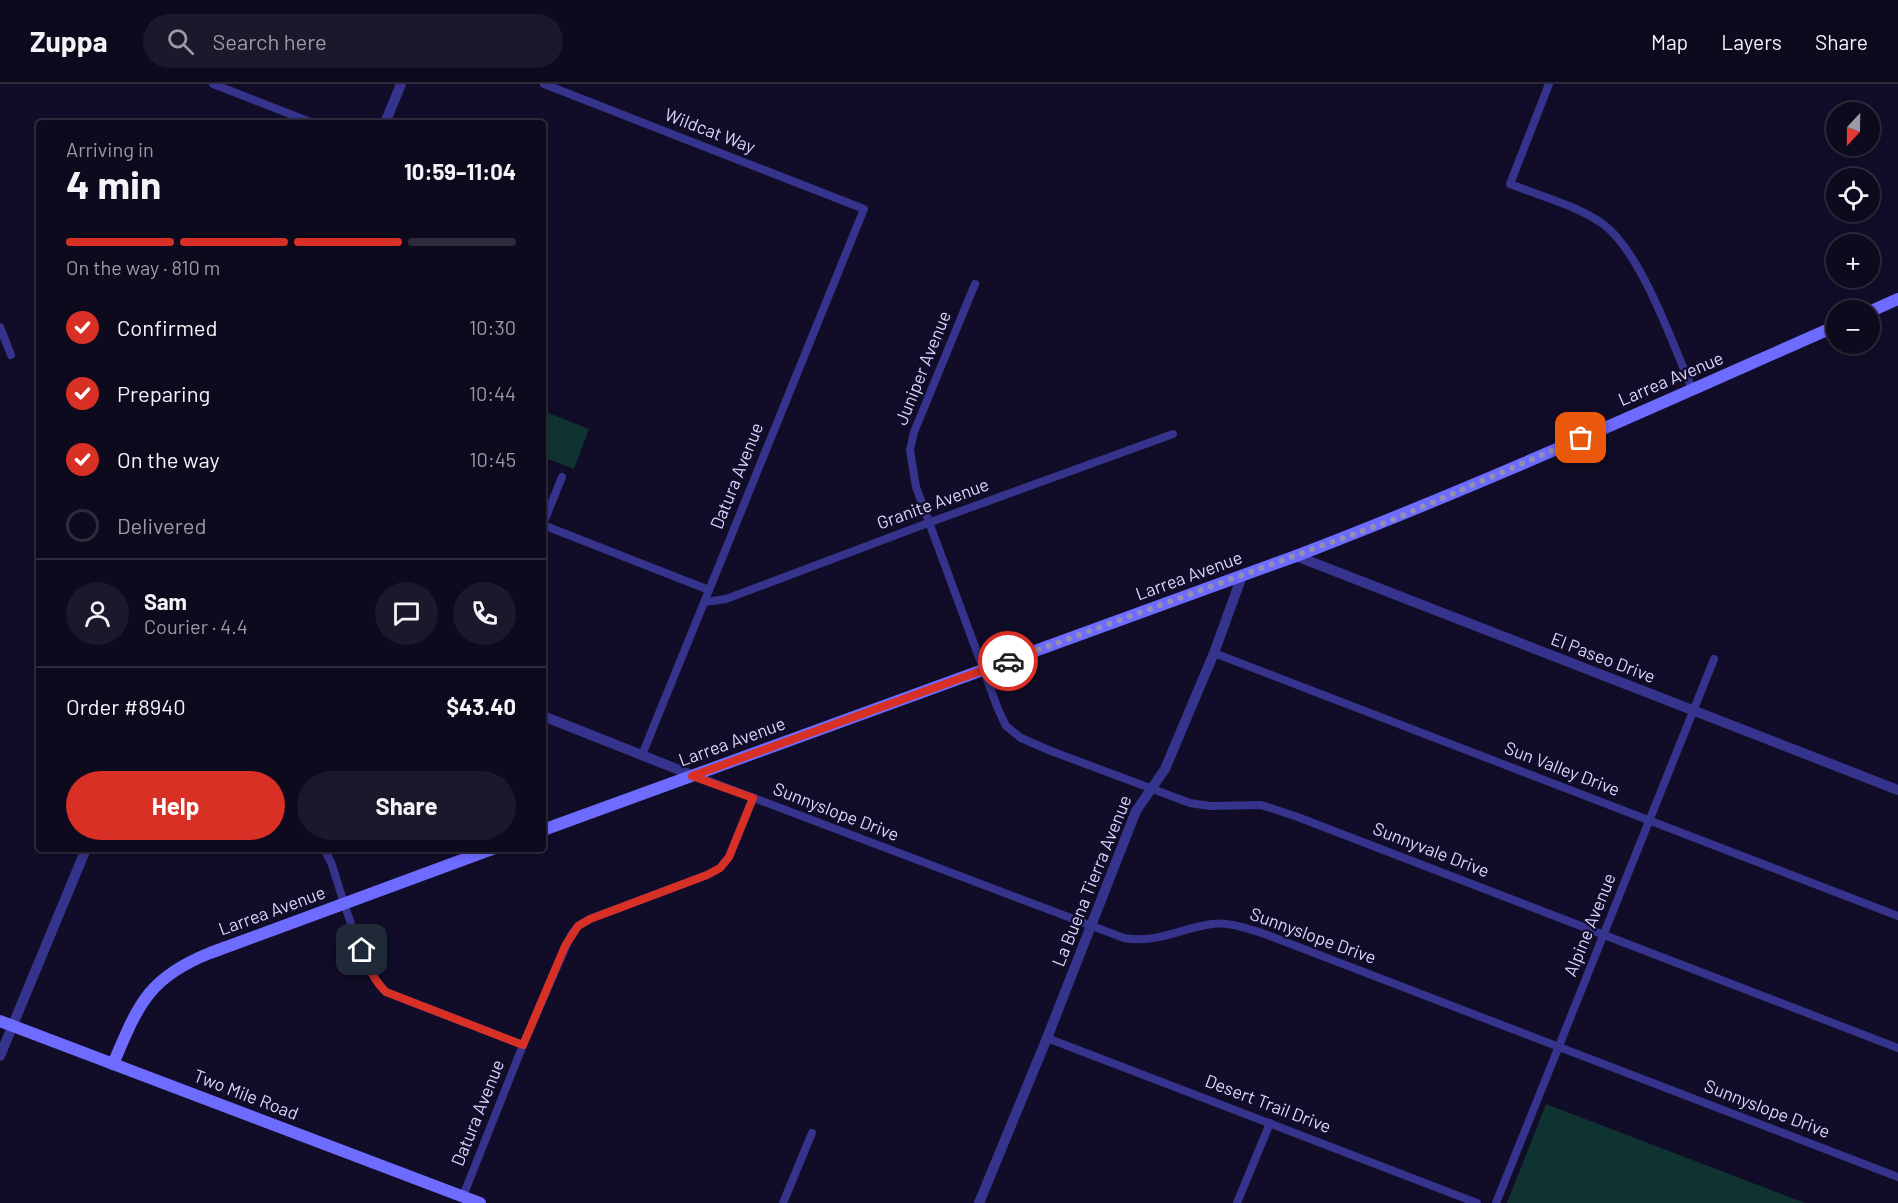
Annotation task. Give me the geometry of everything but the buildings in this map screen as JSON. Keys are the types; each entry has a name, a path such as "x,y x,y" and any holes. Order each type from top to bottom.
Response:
{"main road":[{"path":"1880,307 1898,300"},
{"name":"Larrea Avenue","path":"546,829 1296,556 1460,492 1826,331"},
{"name":"Larrea Avenue","path":"113,1064 130,1021 149,991 174,969 210,953 484,852"},
{"name":"Two Mile Road","path":"0,1021 480,1203"}],"street":[{"path":"213,84 305,120"},
{"path":"386,120 401,84"},
{"name":"Wildcat Way","path":"544,84 864,209"},
{"path":"1549,84 1510,184 1579,211 1604,225 1643,276 1692,389"},
{"name":"Datura Avenue","path":"642,755 864,209"},
{"name":"Juniper Avenue","path":"975,284 914,432 910,450 916,487 983,670"},
{"path":"0,327 11,355"},
{"name":"Granite Avenue","path":"705,602 726,599 1173,434"},
{"path":"546,517 562,477"},
{"path":"546,526 709,590"},
{"name":"El Paseo Drive","path":"1296,556 1898,790"},
{"name":"La Buena Tierra Avenue","path":"979,1203 1136,811 1164,769 1214,653 1242,576"},
{"name":"Sun Valley Drive","path":"1214,653 1898,916"},
{"name":"Alpine Avenue","path":"1496,1203 1714,659"},
{"name":"Sunnyvale Drive","path":"983,670 1006,726 1021,738 1051,751 1190,803 1219,806 1261,805 1295,816 1898,1048"},
{"name":"Sunnyslope Drive","path":"546,717 692,776 1090,926 1133,940 1159,938 1211,924 1237,925 1262,933 1898,1177"},
{"name":"Datura Avenue","path":"463,1196 565,946 578,926 590,919 720,868 729,857 753,798"},
{"path":"0,1056 85,852"},
{"path":"326,852 378,985 386,992 523,1045"},
{"name":"Desert Trail Drive","path":"1047,1038 1477,1203"},
{"path":"1237,1203 1270,1123"},
{"path":"783,1203 812,1133"}],"green space":[{"path":"546,412 589,429 574,469 546,458"},
{"path":"1546,1104 1805,1203 1507,1203"}],"way so far":[{"path":"1008,661 1392,520 1581,438"}],"route":[{"path":"362,950 378,985 386,992 523,1045 565,946 578,926 590,919 707,875 720,868 729,857 753,798 692,776 1008,661"}]}
